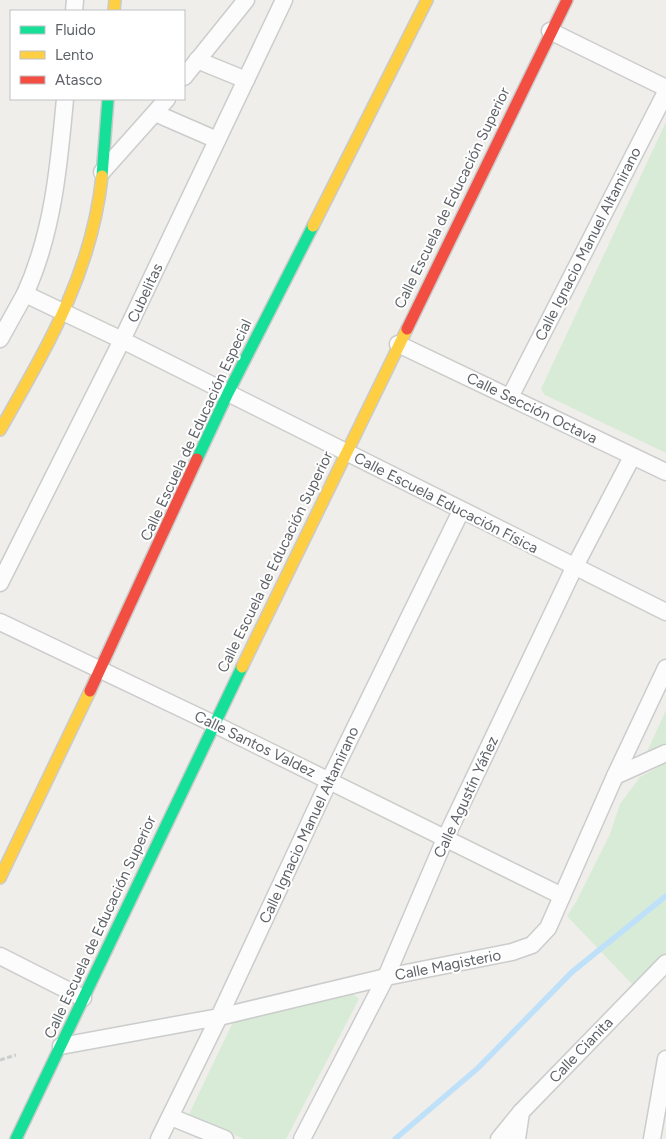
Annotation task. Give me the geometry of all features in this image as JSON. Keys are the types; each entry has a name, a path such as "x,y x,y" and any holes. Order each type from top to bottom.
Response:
{"street":[{"path":"185,76 246,0"},
{"name":"Cubelitas","path":"0,583 122,340 284,0"},
{"name":"Calle Escuela de Educación Especial","path":"0,878 228,394 427,0"},
{"name":"Calle Escuela de Educación Superior","path":"16,1139 345,452 567,0"},
{"path":"550,32 666,90"},
{"path":"198,60 246,80"},
{"name":"Calle Ignacio Manuel Altamirano","path":"510,397 666,90"},
{"path":"0,338 38,267 48,230 66,100"},
{"path":"0,430 66,313 94,230 102,172 108,100"},
{"path":"102,172 165,100"},
{"path":"155,113 217,140"},
{"name":"Calle Escuela Educación Física","path":"25,294 122,340 574,568 666,612"},
{"name":"Calle Sección Octava","path":"398,344 666,472"},
{"name":"Calle Agustín Yáñez","path":"302,1139 386,977 446,839 574,568 632,456"},
{"name":"Calle Ignacio Manuel Altamirano","path":"159,1139 219,1017 329,781 461,511"},
{"name":"Calle Santos Valdez","path":"0,622 214,724 562,896"},
{"name":"Calle Magisterio","path":"61,1046 219,1017 386,977 512,952 532,945 548,928 615,776 666,668"},
{"path":"615,776 666,753"},
{"path":"0,956 83,998"},
{"name":"Calle Cianita","path":"498,1139 521,1112 666,963"},
{"path":"652,1139 666,1058"},
{"path":"517,1139 521,1112"},
{"path":"171,1117 225,1139"}],"path":[{"path":"0,1060 16,1055"}],"green space":[{"path":"666,122 666,453 545,395 541,389"},
{"path":"666,710 666,743 646,754"},
{"path":"666,763 666,956 633,985 567,916 610,834 620,804 640,777"},
{"path":"353,994 359,999 286,1139 244,1139 189,1114 234,1020"}],"waterway":[{"path":"395,1139 478,1068 572,972 666,896"}],"traffic: fast":[{"path":"102,176 108,100"},
{"path":"197,459 228,393 313,226"},
{"path":"16,1139 242,667"}],"traffic: slow":[{"path":"114,10 115,0"},
{"path":"313,226 427,0"},
{"path":"0,430 50,339 78,277 97,211 102,176"},
{"path":"242,667 407,329"},
{"path":"0,878 90,691"}],"traffic: jam":[{"path":"407,329 567,0"},
{"path":"90,691 197,459"}]}
